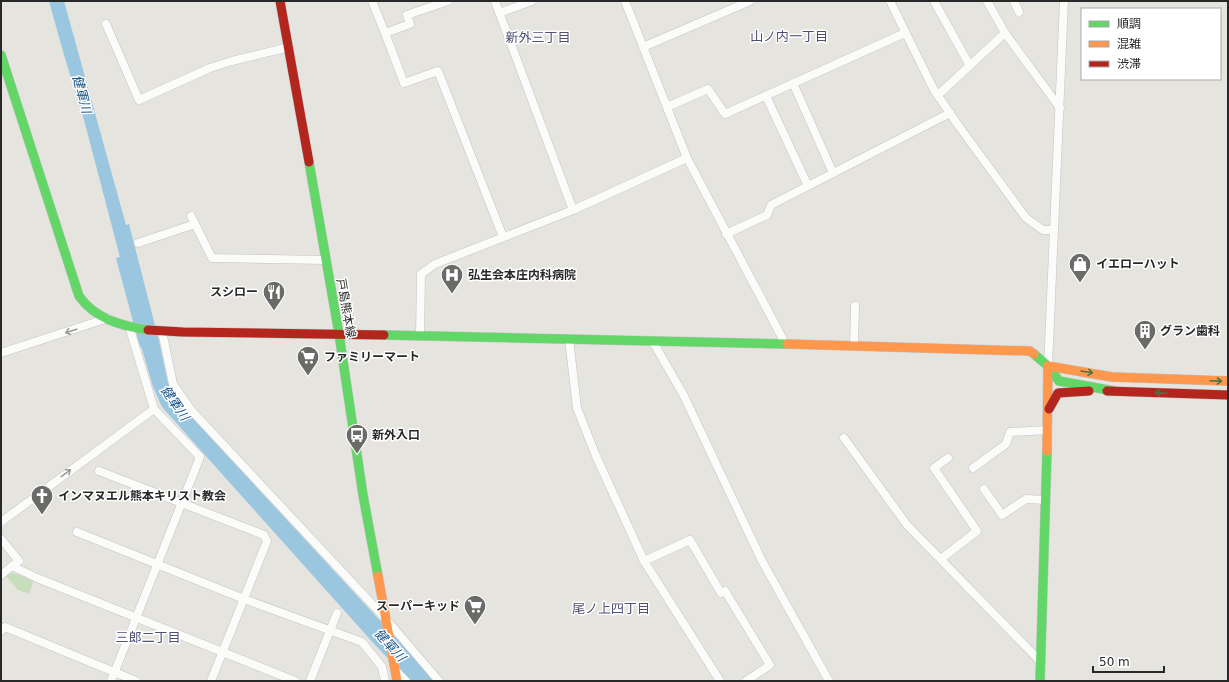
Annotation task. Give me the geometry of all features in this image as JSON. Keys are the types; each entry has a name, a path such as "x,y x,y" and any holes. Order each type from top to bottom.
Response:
{"street":[{"name":"戸島熊本線","path":"280,1 339,334 363,495 395,670"},
{"path":"372,1 404,84 438,71 503,237"},
{"path":"385,33 410,24 407,15 448,1"},
{"path":"495,1 573,210"},
{"path":"499,14 532,1"},
{"path":"625,1 688,158 726,234 744,264 785,343"},
{"path":"643,47 750,1"},
{"path":"890,1 938,95 950,113 1026,218 1043,230 1054,230"},
{"path":"934,1 970,66"},
{"path":"987,1 1005,33 1060,108"},
{"path":"1014,1 1019,12"},
{"path":"1040,681 1049,409 1048,366 1064,1"},
{"path":"106,24 139,100 210,68 289,47"},
{"path":"667,107 708,89 725,114 906,33"},
{"path":"938,95 1005,33"},
{"path":"2,61 70,272 80,296 86,305 94,312 131,326 160,331 653,342 785,343 1030,351 1048,366 1059,381 1114,391"},
{"path":"793,83 833,173"},
{"path":"766,96 808,186"},
{"path":"726,234 767,215 771,205 950,113"},
{"path":"420,336 421,274 435,264 573,210 688,158"},
{"path":"138,243 193,220 212,258 325,260"},
{"path":"854,345 855,306"},
{"path":"1,354 108,318"},
{"path":"111,681 200,457 154,408 131,326"},
{"path":"160,331 173,384 191,410 386,619 439,681"},
{"path":"569,339 577,408 596,456 644,561 720,681"},
{"path":"653,342 683,394 762,562 829,681"},
{"path":"1048,366 1112,377 1228,381"},
{"path":"1049,409 1058,393 1114,391 1228,395"},
{"path":"1,522 154,408"},
{"path":"973,468 1006,444 1010,432 1048,430"},
{"path":"844,438 907,524 1041,662"},
{"path":"941,559 977,531 934,468 948,458"},
{"path":"99,470 264,535 266,541 211,681"},
{"path":"984,489 1002,515 1026,499 1046,500"},
{"path":"77,532 244,599 362,642 382,667 385,681"},
{"path":"1,540 19,560 1,575"},
{"path":"644,561 690,540 770,665 746,681"},
{"path":"12,566 37,578 295,681"},
{"path":"310,681 337,613"},
{"path":"1,631 5,628 136,681"},
{"path":"395,670 397,681"},
{"path":"395,670 406,681"}],"green space":[{"path":"12,573 34,579 29,594 18,590 6,576"}],"water":[{"name":"健軍川","path":"49,1 64,1 126,225 129,224 159,341 168,383 182,405 211,438 436,681 410,681 376,646 162,407 153,387 142,349 139,344 116,258 120,257 84,120"}],"traffic: fast":[{"path":"1,55 79,296 85,304 101,316 119,324 148,330"},
{"path":"309,162 339,334 363,495 378,576"},
{"path":"384,335 787,344"},
{"path":"1034,354 1048,366 1059,381 1114,391"},
{"path":"1040,681 1047,451"}],"traffic: slow":[{"path":"787,344 1030,351 1034,354"},
{"path":"1048,366 1112,377 1228,381"},
{"path":"1047,451 1048,366"},
{"path":"378,576 397,681"}],"traffic: jam":[{"path":"280,1 309,162"},
{"path":"148,330 183,332 384,335"},
{"path":"1049,409 1058,393 1089,391"},
{"path":"1107,391 1228,395"}],"place":[{"name":"イエローハット","path":"1080,284"},
{"name":"弘生会本庄内科病院","path":"452,294"},
{"name":"スシロー","path":"274,312"},
{"name":"グラン歯科","path":"1145,350"},
{"name":"ファミリーマート","path":"308,376"},
{"name":"新外入口","path":"357,454"},
{"name":"インマヌエル熊本キリスト教会","path":"42,516"},
{"name":"スーパーキッド","path":"475,626"}],"district":[{"name":"山ノ内一丁目","path":"789,36"},
{"name":"新外三丁目","path":"538,37"},
{"name":"尾ノ上四丁目","path":"611,608"},
{"name":"三郎二丁目","path":"148,637"}]}
